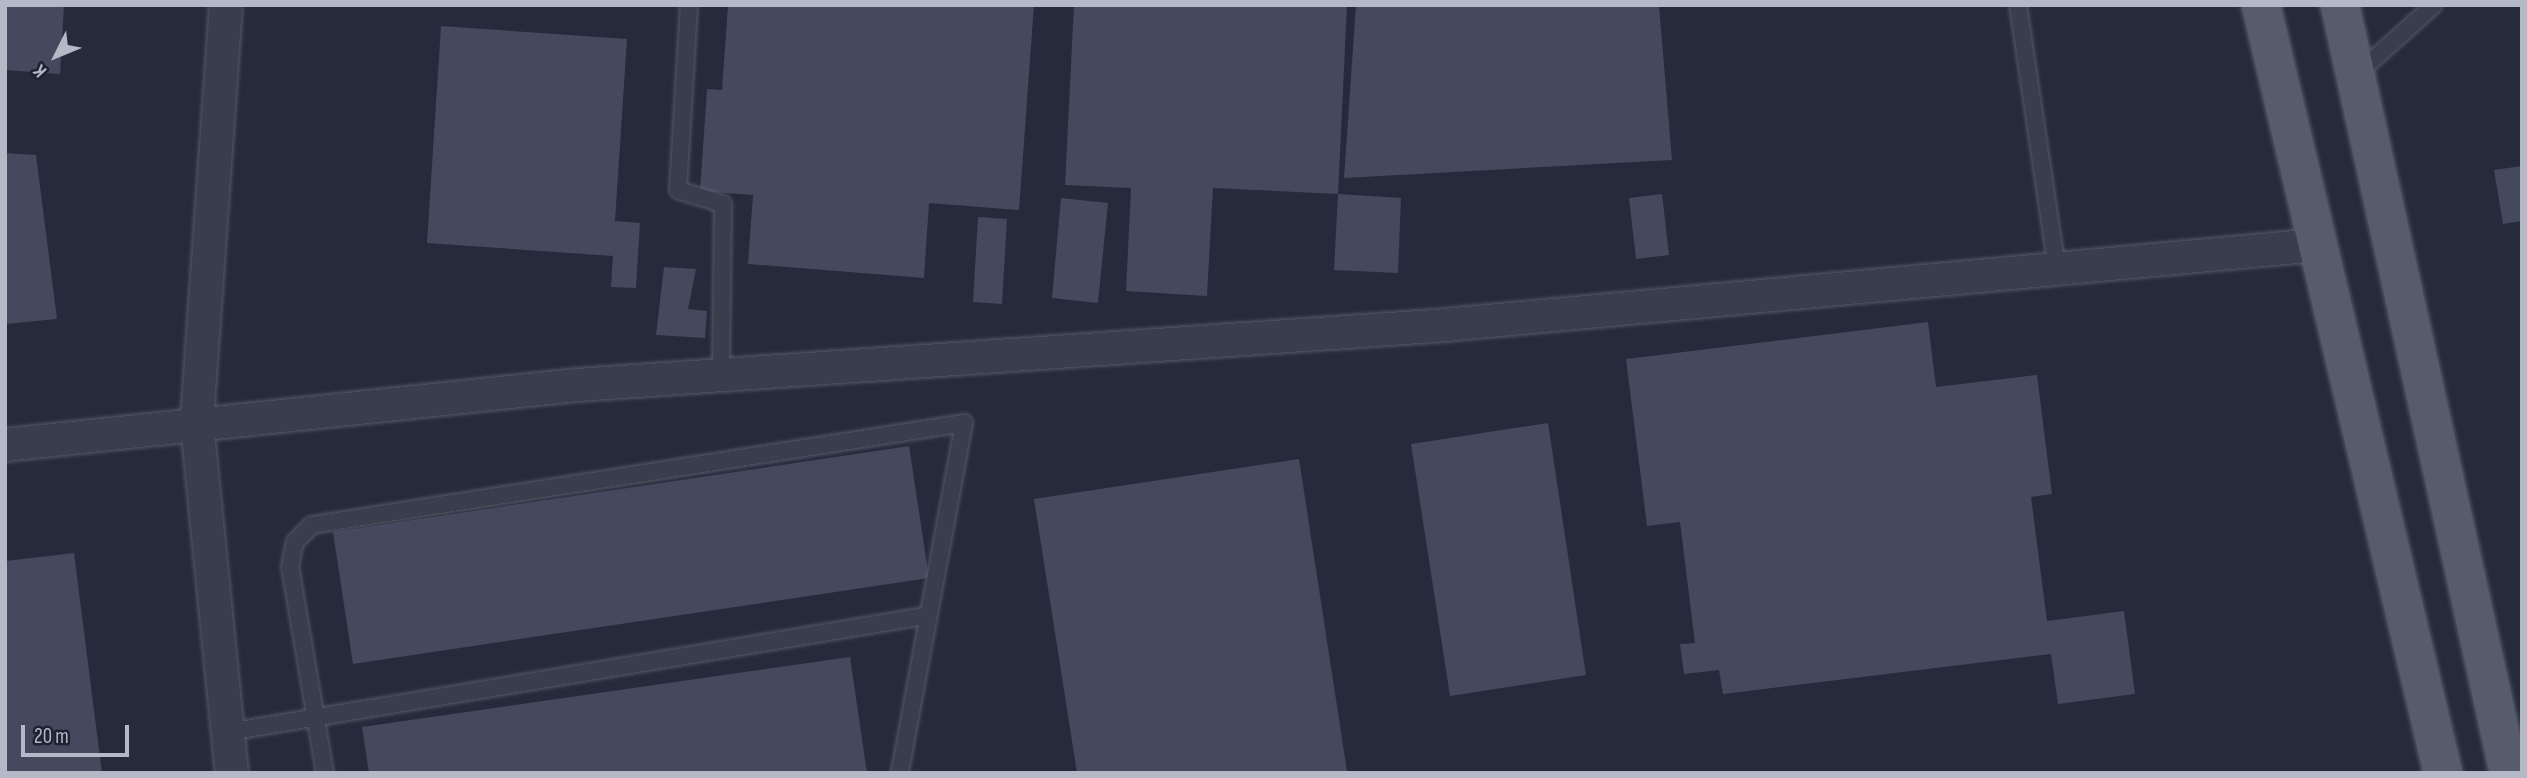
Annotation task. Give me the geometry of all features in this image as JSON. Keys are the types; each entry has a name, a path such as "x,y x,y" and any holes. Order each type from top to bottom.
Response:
{"main road":[{"path":"2261,5 2443,773"},
{"path":"2340,5 2509,773"}],"street":[{"path":"226,5 197,424 232,773"},
{"path":"5,445 197,424 721,375 1434,326 2318,245"}],"lane":[{"path":"689,5 678,190 723,204 721,375"},
{"path":"2018,5 2057,269"},
{"path":"2355,75 2434,5"},
{"path":"325,773 290,567 295,542 312,525 964,423 925,616 900,773"},
{"path":"228,732 925,616"}],"building":[{"path":"5,5 64,5 60,74 5,70"},
{"path":"728,5 1034,5 1019,210 929,203 924,278 748,264 753,195 700,191 707,89 722,90"},
{"path":"1074,5 1347,5 1338,194 1213,188 1207,296 1126,291 1131,188 1065,185"},
{"path":"1356,5 1659,5 1672,160 1344,178"},
{"path":"441,26 627,39 615,221 640,223 636,288 611,287 613,256 427,243"},
{"path":"5,153 36,155 57,319 5,324"},
{"path":"2522,166 2522,221 2503,224 2494,170"},
{"path":"1338,194 1401,198 1398,273 1334,270"},
{"path":"1662,194 1669,255 1636,259 1629,198"},
{"path":"1061,198 1108,203 1098,303 1052,298"},
{"path":"978,217 1007,219 1002,304 973,302"},
{"path":"664,267 696,269 688,309 707,311 705,338 656,335"},
{"path":"1928,322 1936,387 2037,375 2052,494 2031,497 2047,621 2124,611 2135,694 2058,704 2051,654 1723,694 1719,670 1684,674 1680,644 1695,643 1680,522 1647,526 1626,359"},
{"path":"1548,423 1586,675 1450,696 1411,444"},
{"path":"909,446 929,578 353,664 333,532"},
{"path":"1299,459 1347,771 1077,773 1034,499"},
{"path":"74,553 102,773 5,773 5,561"},
{"path":"850,657 867,773 369,773 362,727"}]}
